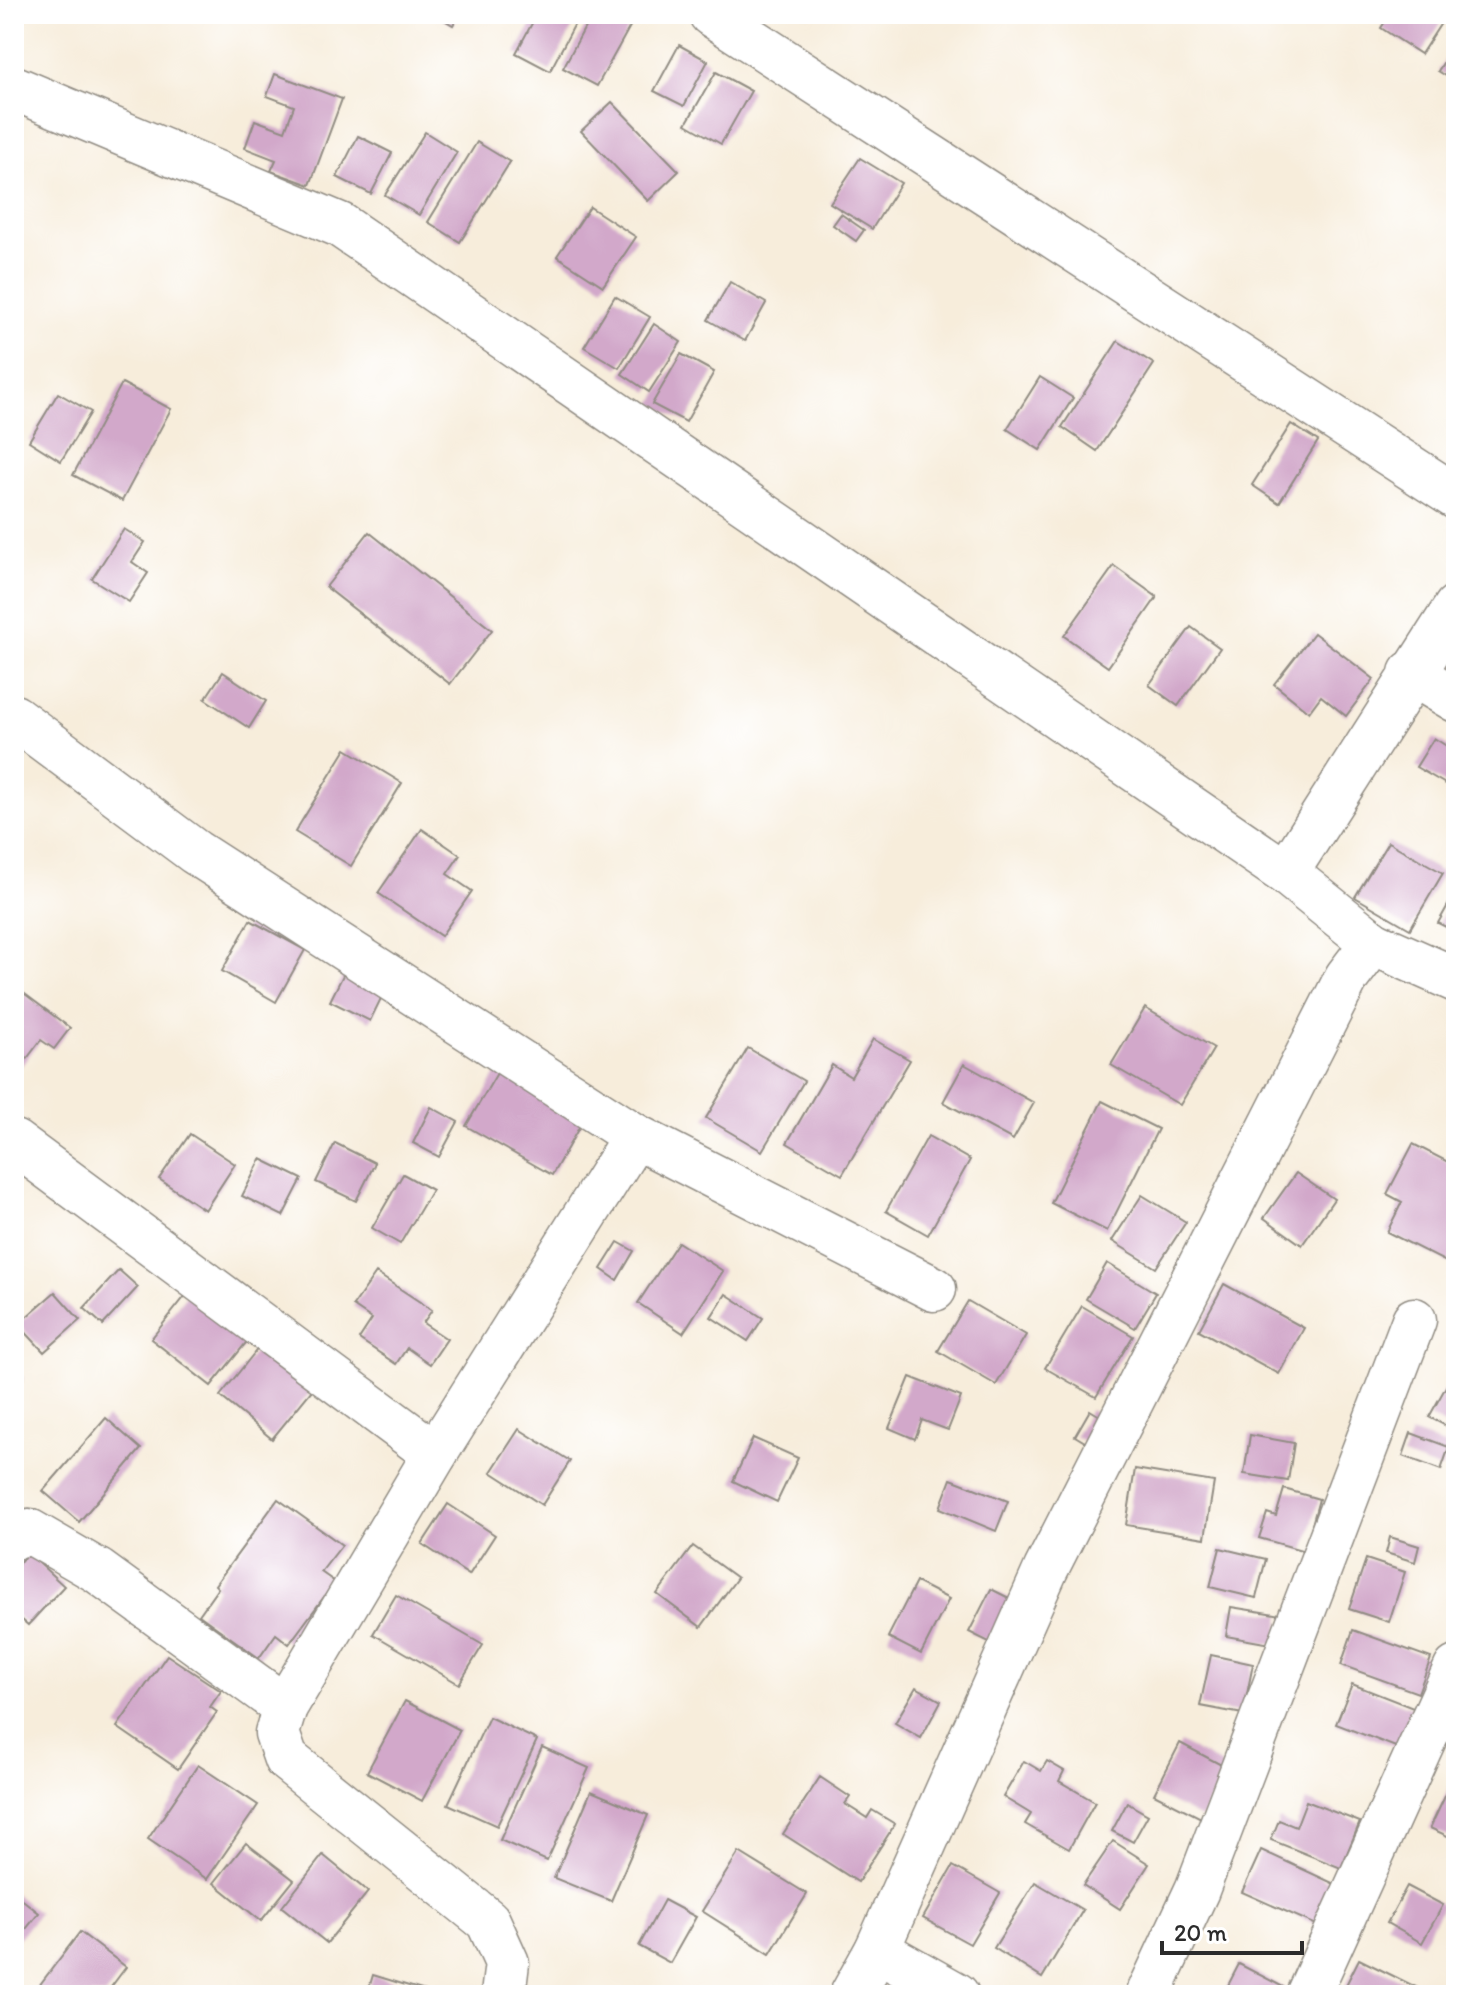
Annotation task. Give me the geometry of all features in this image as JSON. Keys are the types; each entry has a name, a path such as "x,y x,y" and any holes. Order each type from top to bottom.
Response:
{"street":[{"path":"711,14 1456,497"},
{"path":"14,88 340,225 1286,873 1373,943 1456,980"},
{"path":"1286,873 1456,607"},
{"path":"1411,673 1456,700"},
{"path":"14,717 195,852 635,1136 934,1289"},
{"path":"852,1995 877,1950 1046,1569 1347,977 1373,943"},
{"path":"503,1995 507,1963 488,1921 286,1759 277,1733 285,1707 435,1454 635,1136"},
{"path":"14,1142 435,1454"},
{"path":"1148,1995 1197,1890 1414,1320"},
{"path":"14,1537 29,1531 98,1571 285,1707"},
{"path":"1308,1995 1456,1668"},
{"path":"877,1950 957,1995"}],"building":[{"path":"434,14 459,14 453,25"},
{"path":"537,14 579,16 550,71 516,53"},
{"path":"592,14 620,14 633,21 597,86 563,68"},
{"path":"1390,14 1435,14 1443,20 1421,54 1381,28"},
{"path":"1456,43 1456,82 1438,71"},
{"path":"679,45 708,61 684,106 654,91"},
{"path":"716,72 751,91 721,144 686,124"},
{"path":"275,74 342,99 310,185 271,171 276,160 245,148 255,120 285,131 294,106 267,96"},
{"path":"612,102 679,171 648,201 581,131"},
{"path":"425,132 457,152 419,215 385,195"},
{"path":"358,136 392,153 371,194 337,177"},
{"path":"477,142 510,162 460,242 428,222"},
{"path":"860,158 901,183 872,229 830,203"},
{"path":"590,207 636,237 603,286 557,256"},
{"path":"841,214 864,230 856,241 833,225"},
{"path":"730,282 766,303 745,341 708,320"},
{"path":"615,296 650,317 619,368 584,347"},
{"path":"654,324 681,342 649,392 622,374"},
{"path":"1118,341 1154,364 1097,451 1062,427"},
{"path":"681,354 714,372 686,422 652,404"},
{"path":"1040,377 1073,398 1040,450 1007,429"},
{"path":"122,383 171,409 122,501 73,475"},
{"path":"58,393 91,412 61,461 29,441"},
{"path":"1291,424 1318,441 1279,503 1252,485"},
{"path":"124,529 145,542 132,562 148,573 129,602 92,579"},
{"path":"369,532 492,630 450,684 326,587"},
{"path":"1114,566 1157,597 1108,667 1064,636"},
{"path":"1191,627 1220,648 1178,706 1149,685"},
{"path":"1314,633 1374,679 1346,716 1321,696 1309,712 1274,684"},
{"path":"223,672 266,701 249,728 205,699"},
{"path":"1434,738 1456,752 1456,790 1416,767"},
{"path":"346,749 402,783 351,866 295,832"},
{"path":"422,829 460,855 447,874 472,891 441,936 378,893"},
{"path":"1388,842 1443,873 1410,929 1355,897"},
{"path":"1456,891 1456,932 1438,923"},
{"path":"250,920 305,950 276,1002 222,971"},
{"path":"346,969 386,988 370,1021 330,1001"},
{"path":"17,988 70,1028 54,1049 41,1040 19,1069 14,1065 14,992"},
{"path":"1145,1008 1214,1048 1180,1105 1111,1065"},
{"path":"873,1039 910,1060 842,1175 787,1143 832,1065 851,1077"},
{"path":"748,1048 804,1081 762,1151 706,1118"},
{"path":"504,1061 589,1110 552,1175 466,1126"},
{"path":"964,1064 1034,1103 1013,1140 943,1102"},
{"path":"1102,1101 1158,1129 1107,1231 1051,1203"},
{"path":"431,1107 458,1122 439,1157 413,1143"},
{"path":"190,1134 235,1164 205,1210 159,1179"},
{"path":"928,1136 970,1160 928,1235 886,1211"},
{"path":"335,1143 375,1163 356,1201 316,1182"},
{"path":"1413,1144 1456,1166 1456,1247 1448,1263 1387,1232 1402,1202 1387,1194"},
{"path":"261,1159 302,1179 283,1216 242,1196"},
{"path":"1296,1173 1334,1199 1302,1245 1264,1218"},
{"path":"403,1174 432,1190 400,1244 372,1228"},
{"path":"1142,1195 1186,1222 1156,1268 1112,1241"},
{"path":"618,1242 634,1251 617,1280 601,1269"},
{"path":"678,1242 723,1271 683,1333 638,1303"},
{"path":"1107,1263 1156,1293 1135,1328 1086,1299"},
{"path":"119,1270 138,1287 103,1325 84,1308"},
{"path":"376,1273 432,1310 423,1323 447,1339 430,1364 407,1348 396,1364 359,1339 372,1319 353,1306"},
{"path":"1224,1284 1304,1328 1279,1374 1199,1330"},
{"path":"194,1285 254,1333 211,1386 151,1339"},
{"path":"55,1292 80,1320 44,1352 18,1324"},
{"path":"726,1294 763,1318 748,1341 711,1317"},
{"path":"968,1301 1026,1335 996,1385 938,1351"},
{"path":"1082,1306 1133,1336 1096,1397 1045,1368"},
{"path":"267,1337 321,1379 272,1439 220,1396"},
{"path":"14,1370 24,1378 14,1389"},
{"path":"1453,1374 1456,1376 1456,1431 1429,1417"},
{"path":"910,1377 961,1397 948,1430 922,1420 915,1439 889,1428"},
{"path":"1090,1410 1110,1422 1095,1448 1075,1436"},
{"path":"106,1418 141,1449 79,1522 43,1491"},
{"path":"519,1429 570,1461 542,1505 491,1472"},
{"path":"1411,1433 1449,1447 1441,1470 1403,1456"},
{"path":"1250,1435 1294,1443 1288,1481 1244,1474"},
{"path":"753,1438 798,1458 777,1502 733,1481"},
{"path":"1135,1469 1214,1482 1205,1538 1126,1525"},
{"path":"951,1479 1008,1501 996,1531 940,1508"},
{"path":"1284,1489 1319,1499 1305,1551 1259,1538 1267,1513 1276,1516"},
{"path":"278,1499 342,1545 321,1572 335,1582 289,1644 276,1634 259,1658 199,1615 218,1588 215,1585"},
{"path":"448,1504 495,1535 469,1575 422,1544"},
{"path":"1390,1537 1419,1546 1415,1562 1386,1553"},
{"path":"693,1546 737,1578 701,1627 657,1594"},
{"path":"1220,1548 1266,1559 1256,1598 1210,1587"},
{"path":"28,1553 64,1586 28,1625 14,1613 14,1568"},
{"path":"1366,1559 1405,1572 1389,1622 1349,1609"},
{"path":"916,1582 949,1599 921,1654 888,1637"},
{"path":"991,1589 1015,1601 993,1644 969,1632"},
{"path":"396,1595 483,1645 459,1684 373,1634"},
{"path":"1231,1607 1281,1615 1276,1645 1226,1636"},
{"path":"1353,1630 1431,1658 1418,1693 1341,1665"},
{"path":"167,1655 221,1691 210,1707 217,1712 178,1769 117,1727"},
{"path":"1211,1655 1253,1664 1243,1714 1200,1706"},
{"path":"1352,1684 1421,1711 1406,1751 1336,1724"},
{"path":"916,1687 941,1701 921,1738 895,1723"},
{"path":"405,1701 460,1730 422,1801 367,1772"},
{"path":"489,1717 537,1740 497,1826 448,1804"},
{"path":"1180,1743 1227,1768 1201,1818 1154,1794"},
{"path":"542,1747 589,1768 547,1861 500,1840"},
{"path":"1024,1761 1041,1771 1047,1761 1064,1771 1059,1781 1095,1802 1069,1849 1025,1824 1031,1814 1003,1797"},
{"path":"198,1765 258,1805 207,1879 148,1839"},
{"path":"1456,1773 1456,1840 1430,1828"},
{"path":"820,1777 850,1797 845,1804 867,1818 872,1810 895,1824 858,1882 783,1834"},
{"path":"591,1791 648,1815 611,1901 554,1878"},
{"path":"1306,1801 1360,1822 1341,1868 1271,1840 1279,1820 1296,1827"},
{"path":"1127,1803 1148,1815 1133,1842 1112,1831"},
{"path":"1113,1841 1149,1864 1120,1909 1083,1885"},
{"path":"246,1843 294,1880 261,1921 214,1883"},
{"path":"1261,1850 1339,1886 1321,1927 1242,1892"},
{"path":"739,1852 807,1894 770,1954 702,1911"},
{"path":"323,1855 368,1892 327,1943 282,1907"},
{"path":"953,1866 1000,1893 970,1944 923,1918"},
{"path":"1035,1882 1083,1910 1042,1978 994,1948"},
{"path":"1407,1886 1443,1905 1422,1943 1387,1923"},
{"path":"14,1893 39,1913 14,1944"},
{"path":"664,1900 696,1917 670,1963 639,1946"},
{"path":"80,1932 126,1967 105,1995 32,1995"},
{"path":"1359,1959 1432,1995 1341,1995"},
{"path":"1239,1964 1285,1988 1281,1995 1223,1995"},
{"path":"373,1975 435,1994 435,1995 367,1995"},
{"path":"886,1987 901,1995 881,1995"}]}
